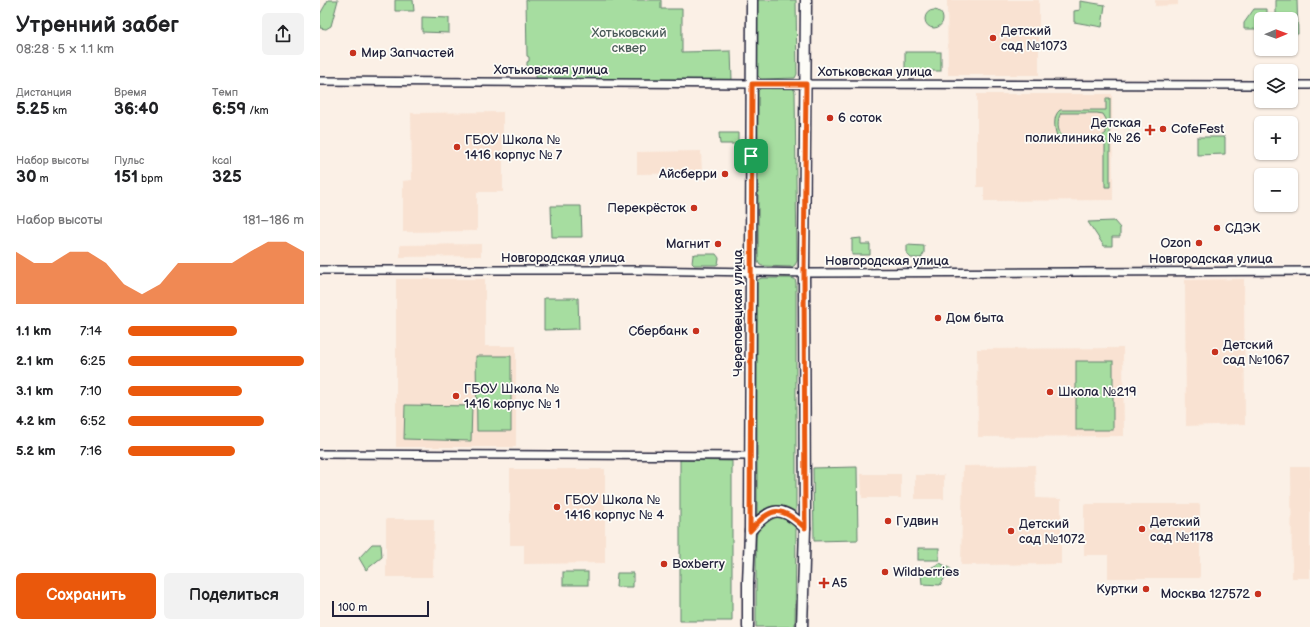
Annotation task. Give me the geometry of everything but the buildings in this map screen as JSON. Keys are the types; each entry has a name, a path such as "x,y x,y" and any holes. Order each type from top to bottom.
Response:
{"main road":[{"name":"Череповецкая улица","path":"748,627 751,456 752,0"},
{"path":"802,627 805,528 804,272 806,0"},
{"path":"750,531 763,516 775,512 791,516 805,528"}],"street":[{"name":"Хотьковская улица","path":"320,81 1254,85"},
{"path":"1298,85 1310,85"},
{"name":"Новгородская улица","path":"320,270 642,270 751,272 1310,271"},
{"path":"320,454 751,456"}],"shaded area":[{"name":"Детский сад №1073","path":"947,0 1039,0 1039,75 948,75"},
{"path":"1155,0 1178,0 1178,5 1155,6"},
{"path":"977,94 1112,94 1113,200 984,201 984,187 977,187"},
{"name":"ГБОУ Школа № 1416 корпус № 7","path":"503,112 503,192 477,192 477,231 403,232 403,181 412,180 411,113"},
{"path":"701,151 702,173 637,174 637,152"},
{"path":"481,244 481,256 400,257 400,245"},
{"name":"ГБОУ Школа № 1416 корпус № 1","path":"396,279 485,279 485,346 516,346 516,447 396,447"},
{"name":"Детский сад №1067","path":"1244,279 1245,424 1186,426 1185,280"},
{"name":"Школа №219","path":"1123,348 1124,436 978,437 977,349"},
{"name":"Детский сад №1072","path":"1035,465 1036,498 1061,499 1061,564 961,565 963,466"},
{"path":"1291,467 1310,467 1310,578 1292,578"},
{"name":"ГБОУ Школа № 1416 корпус № 4","path":"510,469 605,469 605,563 524,564 524,545 510,545"},
{"path":"861,474 901,474 901,498 862,498"},
{"path":"915,475 944,475 944,499 915,499"},
{"name":"Детский сад №1178","path":"1084,504 1200,504 1200,578 1108,578 1108,555 1084,555"},
{"path":"386,519 434,519 433,577 386,577"}],"green space":[{"path":"328,0 338,0 331,26 326,29 320,28 320,14"},
{"path":"395,0 413,0 414,11 395,11"},
{"name":"Хотьковский сквер","path":"526,0 661,0 661,9 682,9 682,52 731,51 732,80 536,79 536,73 527,73 527,62 529,61 529,57 527,56"},
{"path":"757,0 796,0 797,74 795,78 761,79 757,75"},
{"path":"1276,0 1297,0 1297,12 1276,12"},
{"path":"1080,1 1105,5 1102,27 1074,22 1074,11 1080,10"},
{"path":"1254,9 1267,9 1267,12 1254,12 1254,29 1244,29 1244,23"},
{"path":"934,10 940,13 943,19 940,25 934,28 928,25 925,19 928,13"},
{"path":"422,17 449,18 449,33 422,32"},
{"path":"905,52 941,52 941,71 905,71"},
{"path":"761,88 793,88 795,92 797,261 792,267 762,266 758,262 758,91"},
{"path":"1106,98 1110,98 1110,187 1105,187 1105,140 1061,139 1057,136 1055,129 1055,118 1060,110 1106,110","holes":["1061,113 1103,114 1106,119 1106,133 1101,137 1062,136 1060,134 1058,125"]},
{"path":"719,133 738,133 738,144 720,144"},
{"path":"1197,137 1225,137 1225,154 1197,155"},
{"path":"551,206 581,206 582,237 552,237"},
{"path":"1114,221 1120,228 1120,237 1112,237 1112,246 1104,246 1088,222"},
{"path":"861,238 861,244 870,244 870,255 852,255 852,239"},
{"path":"907,245 924,246 924,253 921,258 911,258 907,254"},
{"path":"716,254 719,258 718,264 694,265 692,263 693,255"},
{"path":"762,278 790,278 795,279 796,283 796,516 770,508 757,516 757,282"},
{"path":"544,298 578,298 579,329 544,330"},
{"path":"476,356 511,356 511,431 477,431"},
{"path":"1076,361 1113,361 1113,430 1076,430"},
{"path":"405,405 472,406 471,441 404,439"},
{"path":"680,460 732,461 732,621 680,621"},
{"path":"857,467 858,540 814,541 813,468"},
{"path":"779,516 785,518 793,524 796,529 795,627 756,627 756,537 760,527 766,520"},
{"path":"372,544 381,544 382,557 366,570 359,558"},
{"path":"918,548 939,548 939,560 918,560"},
{"path":"940,563 951,569 940,585 922,584 921,573"},
{"path":"563,572 588,572 588,585 563,585"},
{"path":"617,573 633,573 633,587 616,587"}],"place":[{"name":"Детский сад №1073","path":"993,38"},
{"name":"Мир Запчастей","path":"353,53"},
{"name":"6 соток","path":"830,118"},
{"name":"CofeFest","path":"1163,129"},
{"name":"Детская поликлиника № 26","path":"1150,130"},
{"name":"ГБОУ Школа № 1416 корпус № 7","path":"457,147"},
{"name":"Айсберри","path":"725,174"},
{"name":"Перекрёсток","path":"694,208"},
{"name":"СДЭК","path":"1217,228"},
{"name":"Ozon","path":"1199,243"},
{"name":"Магнит","path":"718,244"},
{"name":"Дом быта","path":"938,318"},
{"name":"Сбербанк","path":"696,331"},
{"name":"Детский сад №1067","path":"1215,352"},
{"name":"Школа №219","path":"1050,392"},
{"name":"ГБОУ Школа № 1416 корпус № 1","path":"456,396"},
{"name":"ГБОУ Школа № 1416 корпус № 4","path":"557,507"},
{"name":"Гудвин","path":"888,521"},
{"name":"Детский сад №1178","path":"1142,529"},
{"name":"Детский сад №1072","path":"1011,531"},
{"name":"Boxberry","path":"664,564"},
{"name":"Wildberries","path":"885,572"},
{"name":"А5","path":"824,583"},
{"name":"Куртки","path":"1146,589"},
{"name":"Москва 127572","path":"1258,594"}],"route":[{"path":"752,84 806,84 804,272 805,528 791,516 780,512 775,512 763,516 750,531 751,156 752,84"}]}
